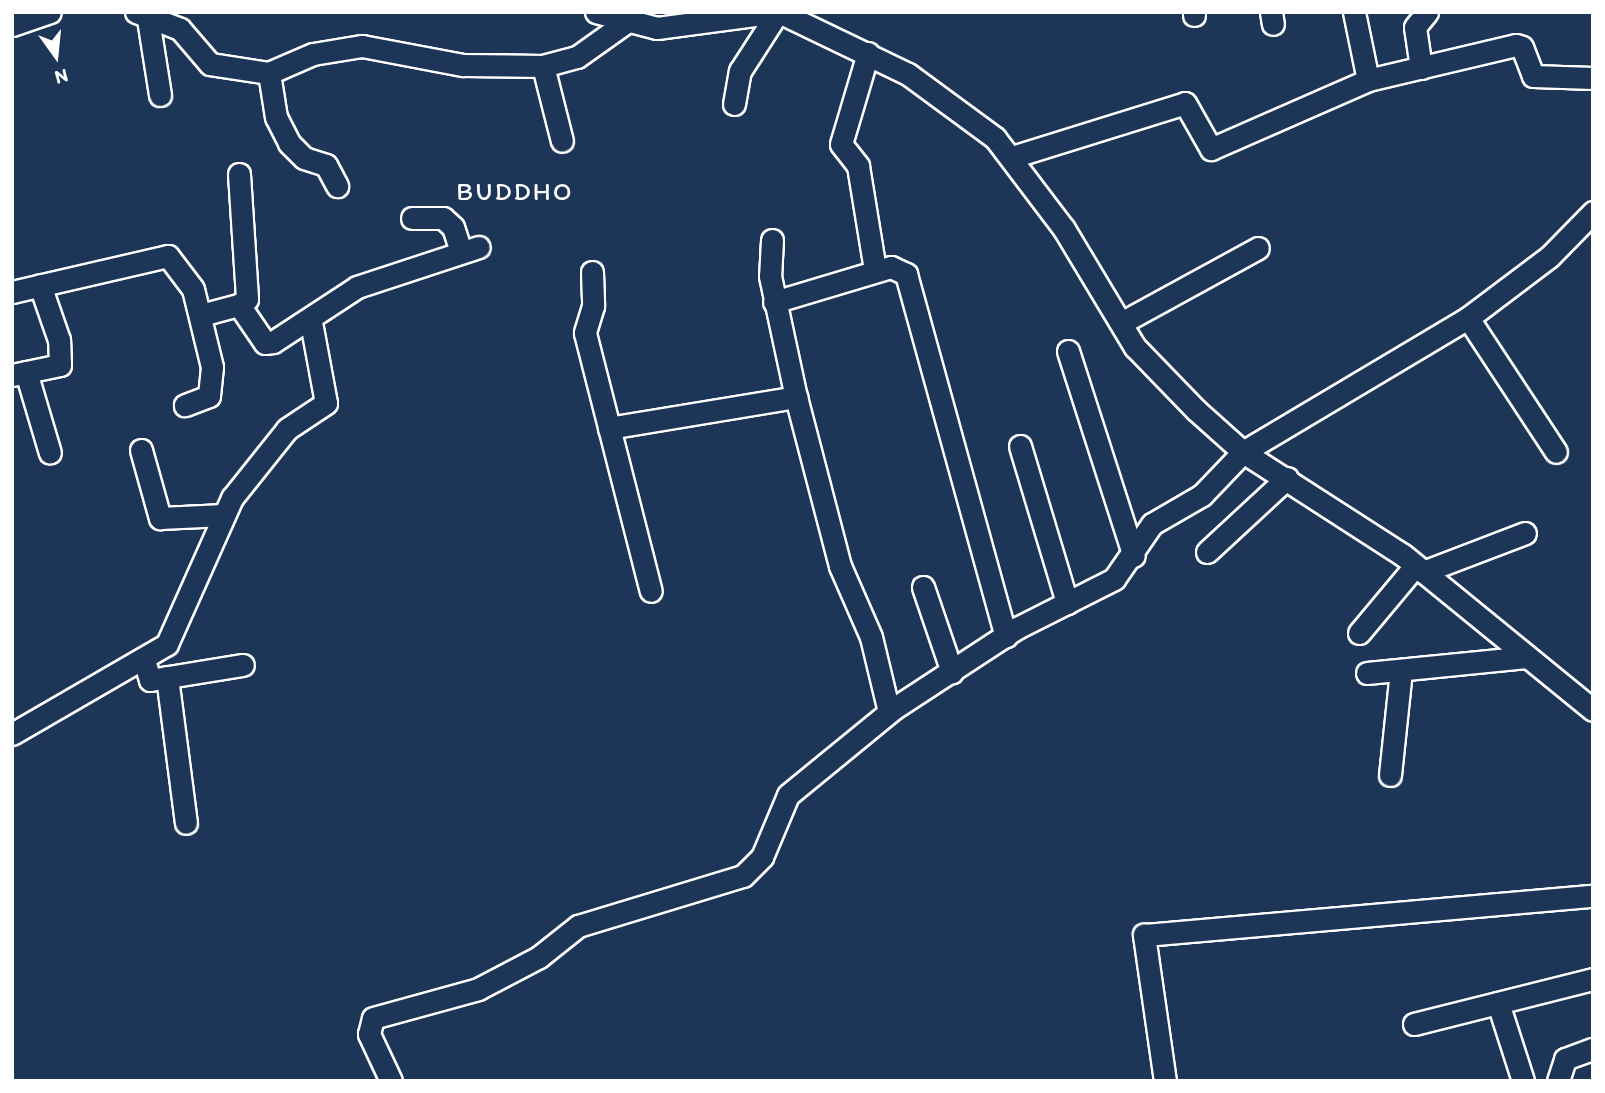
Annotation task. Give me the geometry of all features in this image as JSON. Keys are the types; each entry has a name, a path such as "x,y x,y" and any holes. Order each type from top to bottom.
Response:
{"street":[{"path":"12,25 50,12"},
{"path":"734,104 740,71 778,12"},
{"path":"602,13 629,20 686,20 778,12 868,52 956,106 1012,156 1135,347 1242,452 1287,478 1419,569 1593,710"},
{"path":"1354,12 1368,80"},
{"path":"1421,68 1415,27 1427,12"},
{"path":"142,15 180,29 210,64 269,72 313,54 362,46 463,65 543,66 577,57 629,20"},
{"path":"142,15 160,95"},
{"path":"1012,156 1185,103 1211,149 1368,80 1516,46 1522,47 1533,76 1593,78"},
{"path":"868,52 841,144 858,166 875,270"},
{"path":"543,66 562,141"},
{"path":"269,72 276,117 289,143 304,158 327,165 337,186"},
{"path":"201,315 239,305 247,293 239,174"},
{"path":"391,1081 369,1034 373,1018 478,989 540,957 578,926 743,876 762,857 788,795 888,712 1006,636 1114,579 1134,556 1152,524 1202,495 1242,452 1468,318 1549,257 1593,212"},
{"path":"239,305 265,343 311,322 357,287 470,250 443,218 412,218"},
{"path":"772,240 774,302 796,397 839,566 871,637 888,712"},
{"path":"1121,323 1258,248"},
{"path":"12,292 161,254 189,282 201,315 212,367 209,396 185,405"},
{"path":"774,302 875,270 891,267 906,274 1006,636"},
{"path":"592,272 593,306 585,333 651,591"},
{"path":"40,285 62,359 60,365 19,374 50,453"},
{"path":"1468,318 1556,452"},
{"path":"12,734 144,660 167,644 224,515 287,429 326,403 311,322"},
{"path":"1068,351 1134,556"},
{"path":"609,428 796,397"},
{"path":"1020,446 1067,603"},
{"path":"141,450 160,518 224,515"},
{"path":"1207,552 1287,478"},
{"path":"1359,633 1419,569 1525,533"},
{"path":"923,587 952,672"},
{"path":"1367,673 1526,657"},
{"path":"144,660 150,680 243,665"},
{"path":"1390,775 1401,671"},
{"path":"167,677 186,823"},
{"path":"1165,1081 1144,935 1593,896"},
{"path":"1414,1024 1593,979"},
{"path":"1498,1003 1523,1081"},
{"path":"1558,1081 1565,1059 1593,1049"}],"district":[{"name":"BUDDHO","path":"515,192"}]}
